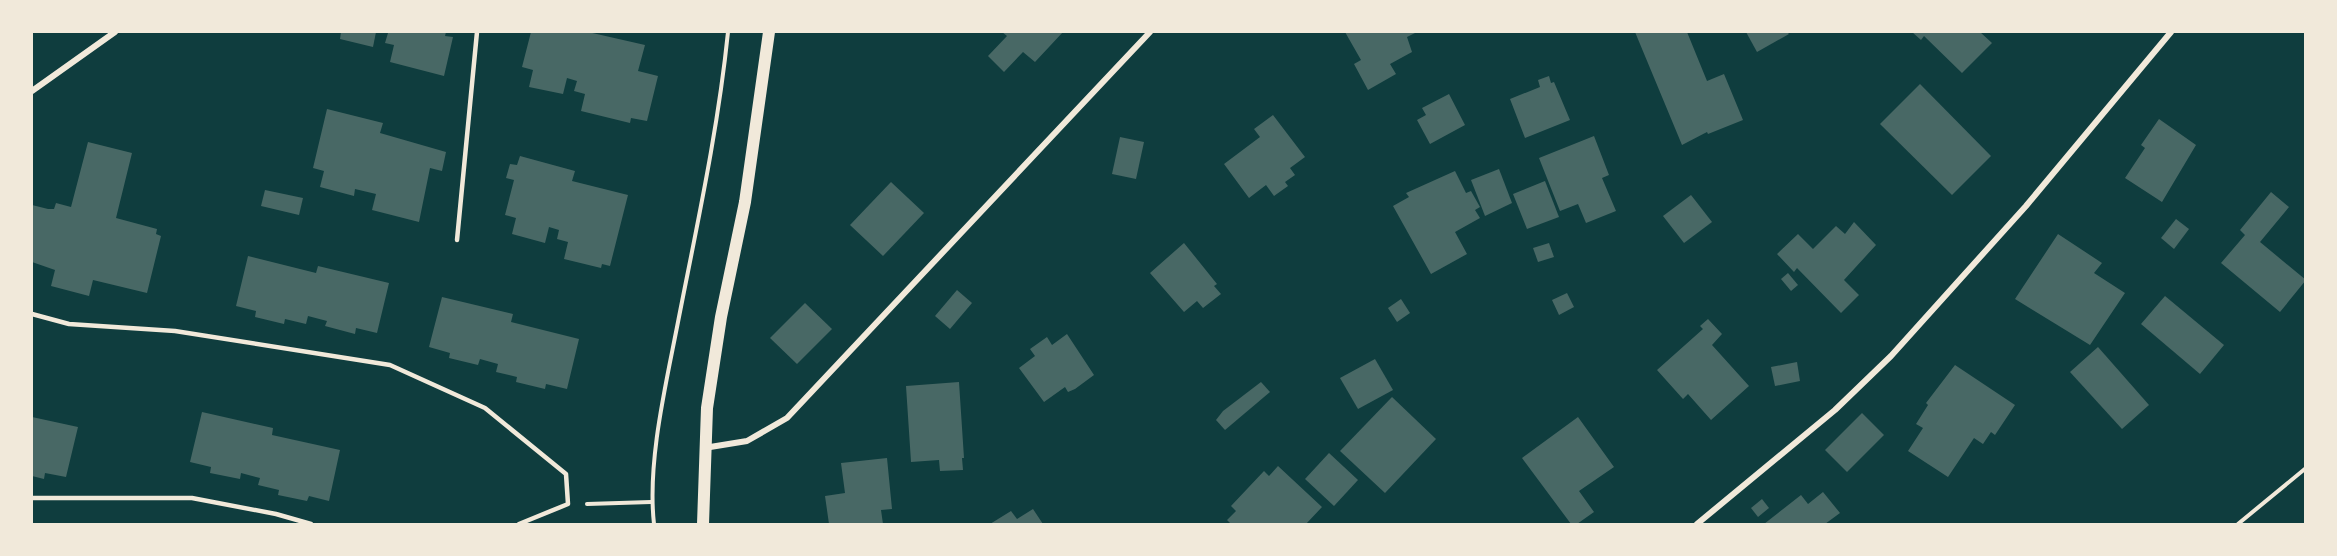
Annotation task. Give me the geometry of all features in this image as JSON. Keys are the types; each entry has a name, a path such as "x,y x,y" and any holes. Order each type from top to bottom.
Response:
{"main road":[{"path":"703,525 703,449 721,317 759,115 769,32"}],"street":[{"path":"32,91 115,32"},
{"path":"703,449 747,441 787,418 1150,32"},
{"path":"1697,525 1835,410 1891,356 2033,197 2171,32"}],"lane":[{"path":"457,240 477,32"},
{"path":"32,314 69,324 175,331 390,365 485,408 567,474 568,504 519,525"},
{"path":"32,498 192,498 276,514 311,525"}],"path":[{"path":"654,525 651,502 664,396 720,111 728,32"},
{"path":"2238,525 2306,468"},
{"path":"568,504 651,502"}],"building":[{"path":"341,32 376,32 373,47 340,39"},
{"path":"383,32 446,32 445,36 453,37 444,76 390,62 394,45 385,43 388,33"},
{"path":"531,32 588,32 645,45 638,71 658,76 647,121 631,118 630,123 581,111 585,94 574,91 577,81 567,78 563,94 529,87 533,70 522,67"},
{"path":"1002,32 1063,32 1035,62 1023,52 1004,72 988,56 1007,36"},
{"path":"1345,32 1417,32 1407,37 1412,52 1390,64 1396,74 1368,90 1354,64 1361,60"},
{"path":"1635,32 1687,32 1707,81 1724,74 1743,120 1708,134 1707,132 1682,145"},
{"path":"1746,32 1787,32 1789,34 1757,52"},
{"path":"1912,32 1980,32 1992,43 1962,73 1924,36 1921,40"},
{"path":"1549,76 1551,83 1554,82 1570,120 1525,138 1510,99 1540,87 1538,80"},
{"path":"1920,84 1991,156 1952,195 1880,124"},
{"path":"1449,94 1465,125 1430,144 1417,120 1426,115 1422,108"},
{"path":"327,109 383,123 380,133 446,152 442,171 430,168 419,222 372,210 376,194 355,189 354,196 320,187 324,171 313,168"},
{"path":"1273,115 1305,157 1290,168 1295,175 1285,182 1288,186 1274,196 1266,185 1249,198 1224,164 1260,137 1254,129"},
{"path":"2159,119 2196,145 2162,202 2125,178 2145,148 2141,145"},
{"path":"1594,136 1609,175 1602,178 1616,211 1586,223 1578,204 1560,211 1539,158"},
{"path":"1120,137 1144,142 1136,179 1112,174"},
{"path":"88,142 132,153 116,218 157,229 156,234 161,236 147,293 93,280 89,296 51,286 55,270 32,262 32,205 54,209 56,203 71,207"},
{"path":"520,156 575,171 572,181 628,195 610,266 602,264 601,268 564,259 568,242 557,239 559,230 549,227 545,243 512,234 516,218 505,215 514,180 506,178 510,164 517,165"},
{"path":"1499,169 1512,203 1485,216 1471,180"},
{"path":"1455,171 1466,193 1471,191 1480,207 1475,210 1480,218 1455,232 1467,254 1431,274 1393,206 1409,197 1406,193"},
{"path":"1545,181 1559,217 1527,229 1513,194"},
{"path":"891,182 924,213 883,256 850,225"},
{"path":"265,190 303,198 299,215 261,206"},
{"path":"2271,192 2289,207 2260,242 2306,280 2280,312 2221,263 2245,235 2240,230"},
{"path":"1691,195 1712,222 1684,243 1663,216"},
{"path":"2176,219 2189,229 2174,249 2161,238"},
{"path":"1854,222 1876,245 1844,280 1859,295 1841,313 1797,268 1794,272 1777,254 1798,234 1813,249 1836,226 1845,234"},
{"path":"2058,234 2102,263 2094,273 2125,293 2090,345 2015,299"},
{"path":"1184,243 1217,284 1214,286 1221,294 1203,308 1197,301 1184,312 1150,273"},
{"path":"1549,243 1554,257 1538,262 1533,248"},
{"path":"248,256 316,273 318,266 389,283 377,333 356,328 355,334 325,326 327,321 308,316 306,324 285,319 284,324 255,317 256,311 236,306"},
{"path":"1788,273 1798,285 1791,291 1781,279"},
{"path":"957,290 972,303 950,329 935,316"},
{"path":"1567,293 1574,307 1559,315 1552,300"},
{"path":"2165,296 2224,345 2200,374 2141,324"},
{"path":"442,297 513,314 511,322 579,339 567,389 546,384 545,389 516,382 517,377 496,372 498,364 480,359 478,365 449,358 450,353 429,347"},
{"path":"1401,299 1410,313 1397,322 1388,308"},
{"path":"805,303 832,329 797,364 770,338"},
{"path":"1708,319 1722,334 1712,345 1749,386 1711,420 1688,394 1683,399 1657,370 1703,329 1700,326"},
{"path":"1067,334 1094,375 1075,389 1068,392 1065,387 1044,402 1019,368 1035,356 1030,349 1047,337 1052,345"},
{"path":"2098,347 2149,405 2122,429 2070,372"},
{"path":"1375,359 1393,390 1358,409 1340,378"},
{"path":"1797,362 1800,381 1775,386 1771,367"},
{"path":"1955,365 2015,405 1995,435 1991,432 1983,444 1974,438 1948,477 1908,451 1923,428 1916,424 1928,405 1926,403"},
{"path":"959,382 963,470 940,471 939,460 911,462 906,386"},
{"path":"1261,382 1270,392 1225,430 1216,420 1223,411"},
{"path":"1392,397 1436,439 1385,493 1340,451"},
{"path":"202,412 273,428 272,435 340,450 329,501 309,496 307,501 278,495 279,490 258,485 260,478 241,473 240,479 210,473 211,467 190,462"},
{"path":"1862,413 1884,435 1847,472 1825,450"},
{"path":"32,417 78,427 66,477 45,473 44,479 32,476"},
{"path":"1578,417 1614,467 1579,491 1594,512 1577,524 1571,524 1522,458"},
{"path":"1329,453 1358,480 1334,506 1305,479"},
{"path":"887,458 892,509 881,510 883,524 829,524 825,496 845,493 841,463"},
{"path":"1278,466 1322,507 1306,524 1231,524 1227,520 1236,511 1231,506 1264,471 1269,476"},
{"path":"1823,492 1840,513 1825,524 1764,524 1801,495 1808,504"},
{"path":"1762,499 1769,508 1758,517 1751,508"},
{"path":"1033,509 1043,524 990,524 1011,511 1017,519"}]}
